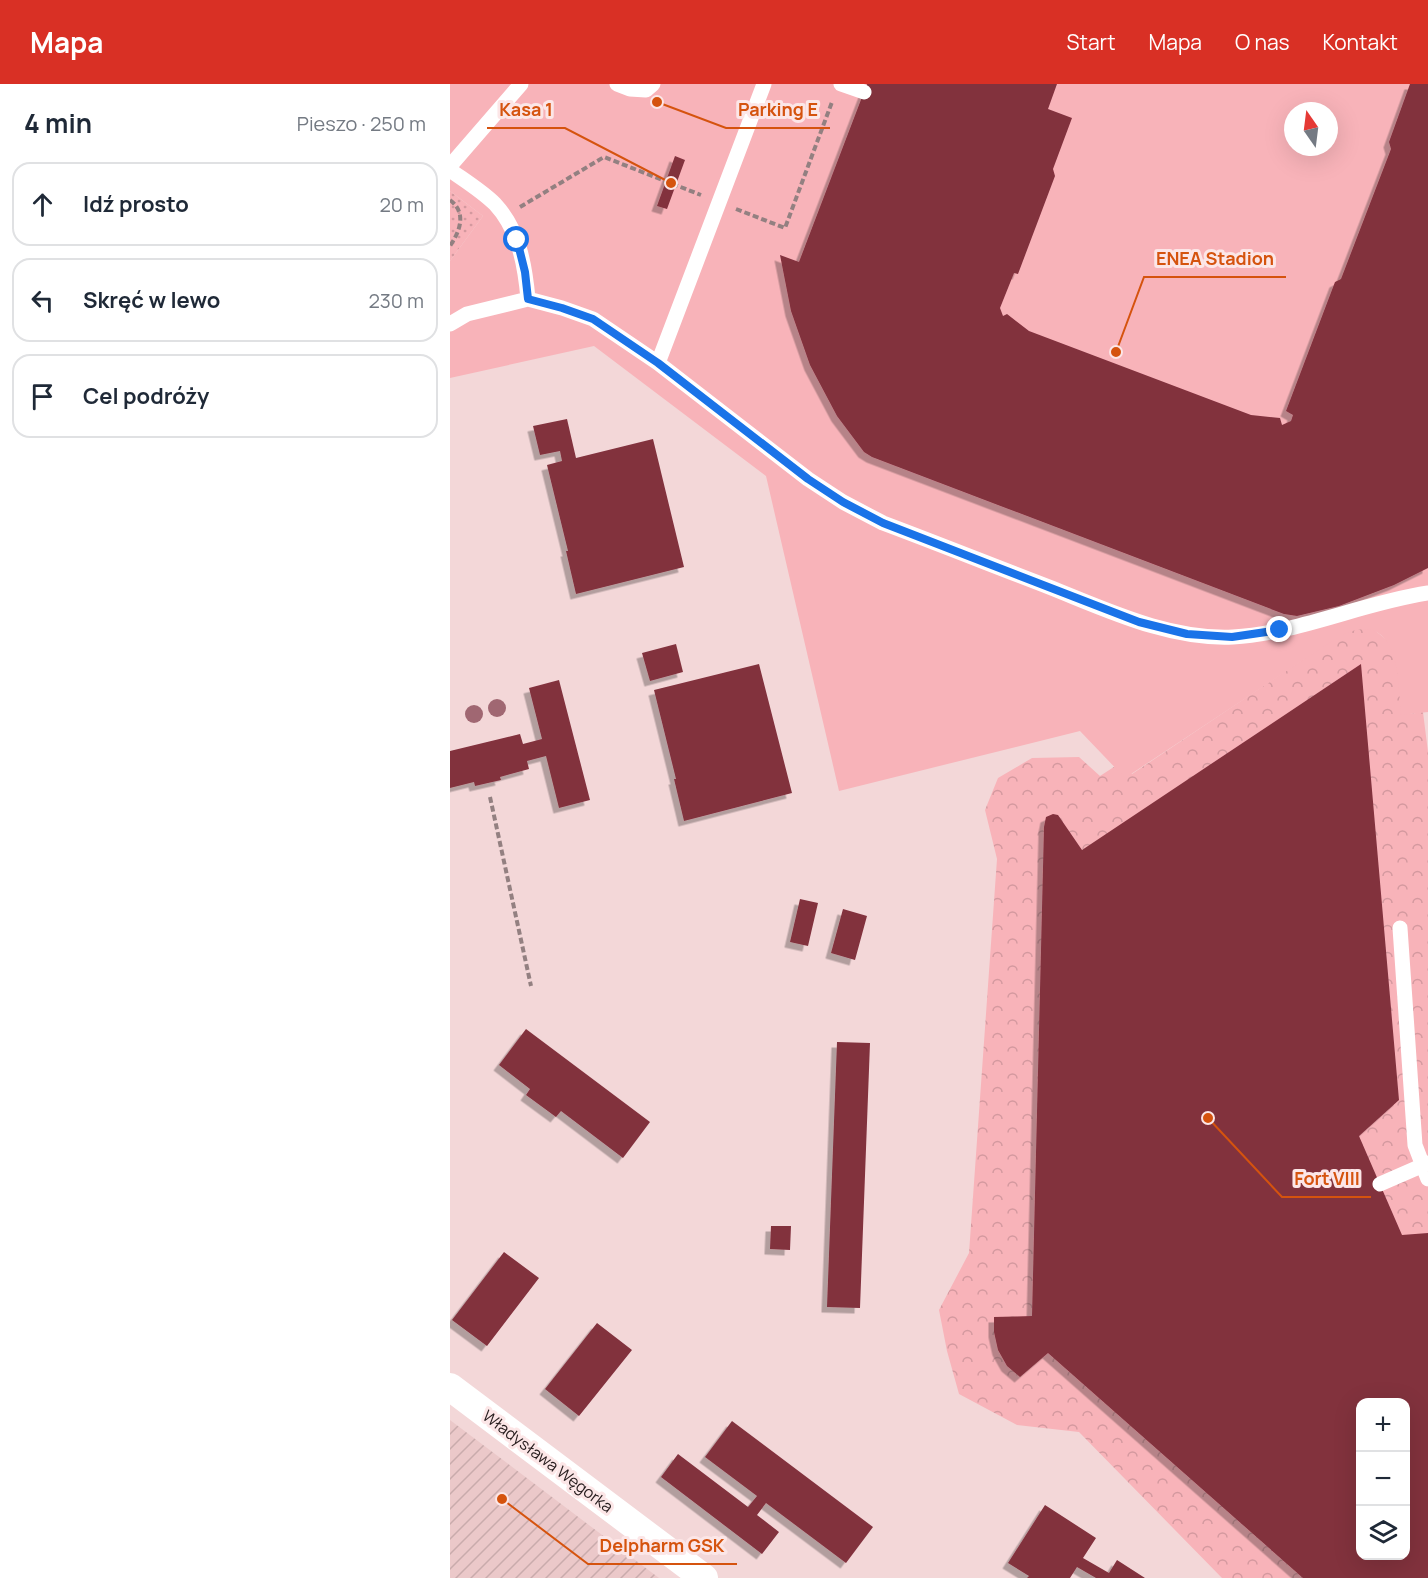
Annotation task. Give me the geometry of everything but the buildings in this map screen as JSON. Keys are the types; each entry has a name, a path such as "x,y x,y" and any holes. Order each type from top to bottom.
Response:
{"street":[{"name":"Władysława Węgorka","path":"450,1387 704,1578"}],"lane":[{"path":"521,84 450,168 494,202 505,216 517,240 525,272 528,299"},
{"path":"616,84 630,89 646,90 653,84"},
{"path":"658,363 764,84"},
{"path":"838,90 864,92"},
{"path":"450,324 467,314 528,299 593,319 658,363 799,472 843,502 883,523 1139,622 1187,634 1232,637 1280,630 1390,599 1428,593"},
{"path":"1400,928 1415,1145 1428,1179"},
{"path":"1380,1184 1428,1163"}],"path":[{"path":"726,205 786,228 838,90"},
{"path":"505,216 604,157 707,197"},
{"path":"450,200 455,204 459,214 460,228 450,246"},
{"path":"490,797 531,986"}],"shaded area":[{"path":"450,1420 659,1578 450,1578"}],"green space":[{"path":"450,84 1428,84 1428,712 1401,715 1396,665 1391,650 1384,638 1373,631 1358,630 1338,637 1125,778 1080,731 839,791 766,476 594,346 450,378 450,261 483,216 450,191"},
{"path":"450,191 483,216 450,261"},
{"path":"1368,625 1401,651 1409,714 1423,712 1428,752 1428,1578 1222,1578 1079,1432 1017,1425 959,1394 939,1310 969,1253 997,859 985,810 998,778 1032,758 1079,757 1100,776 1120,763 1132,774 1338,636 1345,628"}],"place":[{"name":"Parking E","path":"657,102"},
{"name":"Kasa 1","path":"671,183"},
{"name":"ENEA Stadion","path":"1116,352"},
{"name":"Fort VIII","path":"1208,1118"},
{"name":"Delpharm GSK","path":"502,1499"}],"route":[{"path":"517,240 525,272 528,299 593,319 658,363 808,479 843,502 883,523 1139,622 1187,634 1232,637 1280,630"}]}
